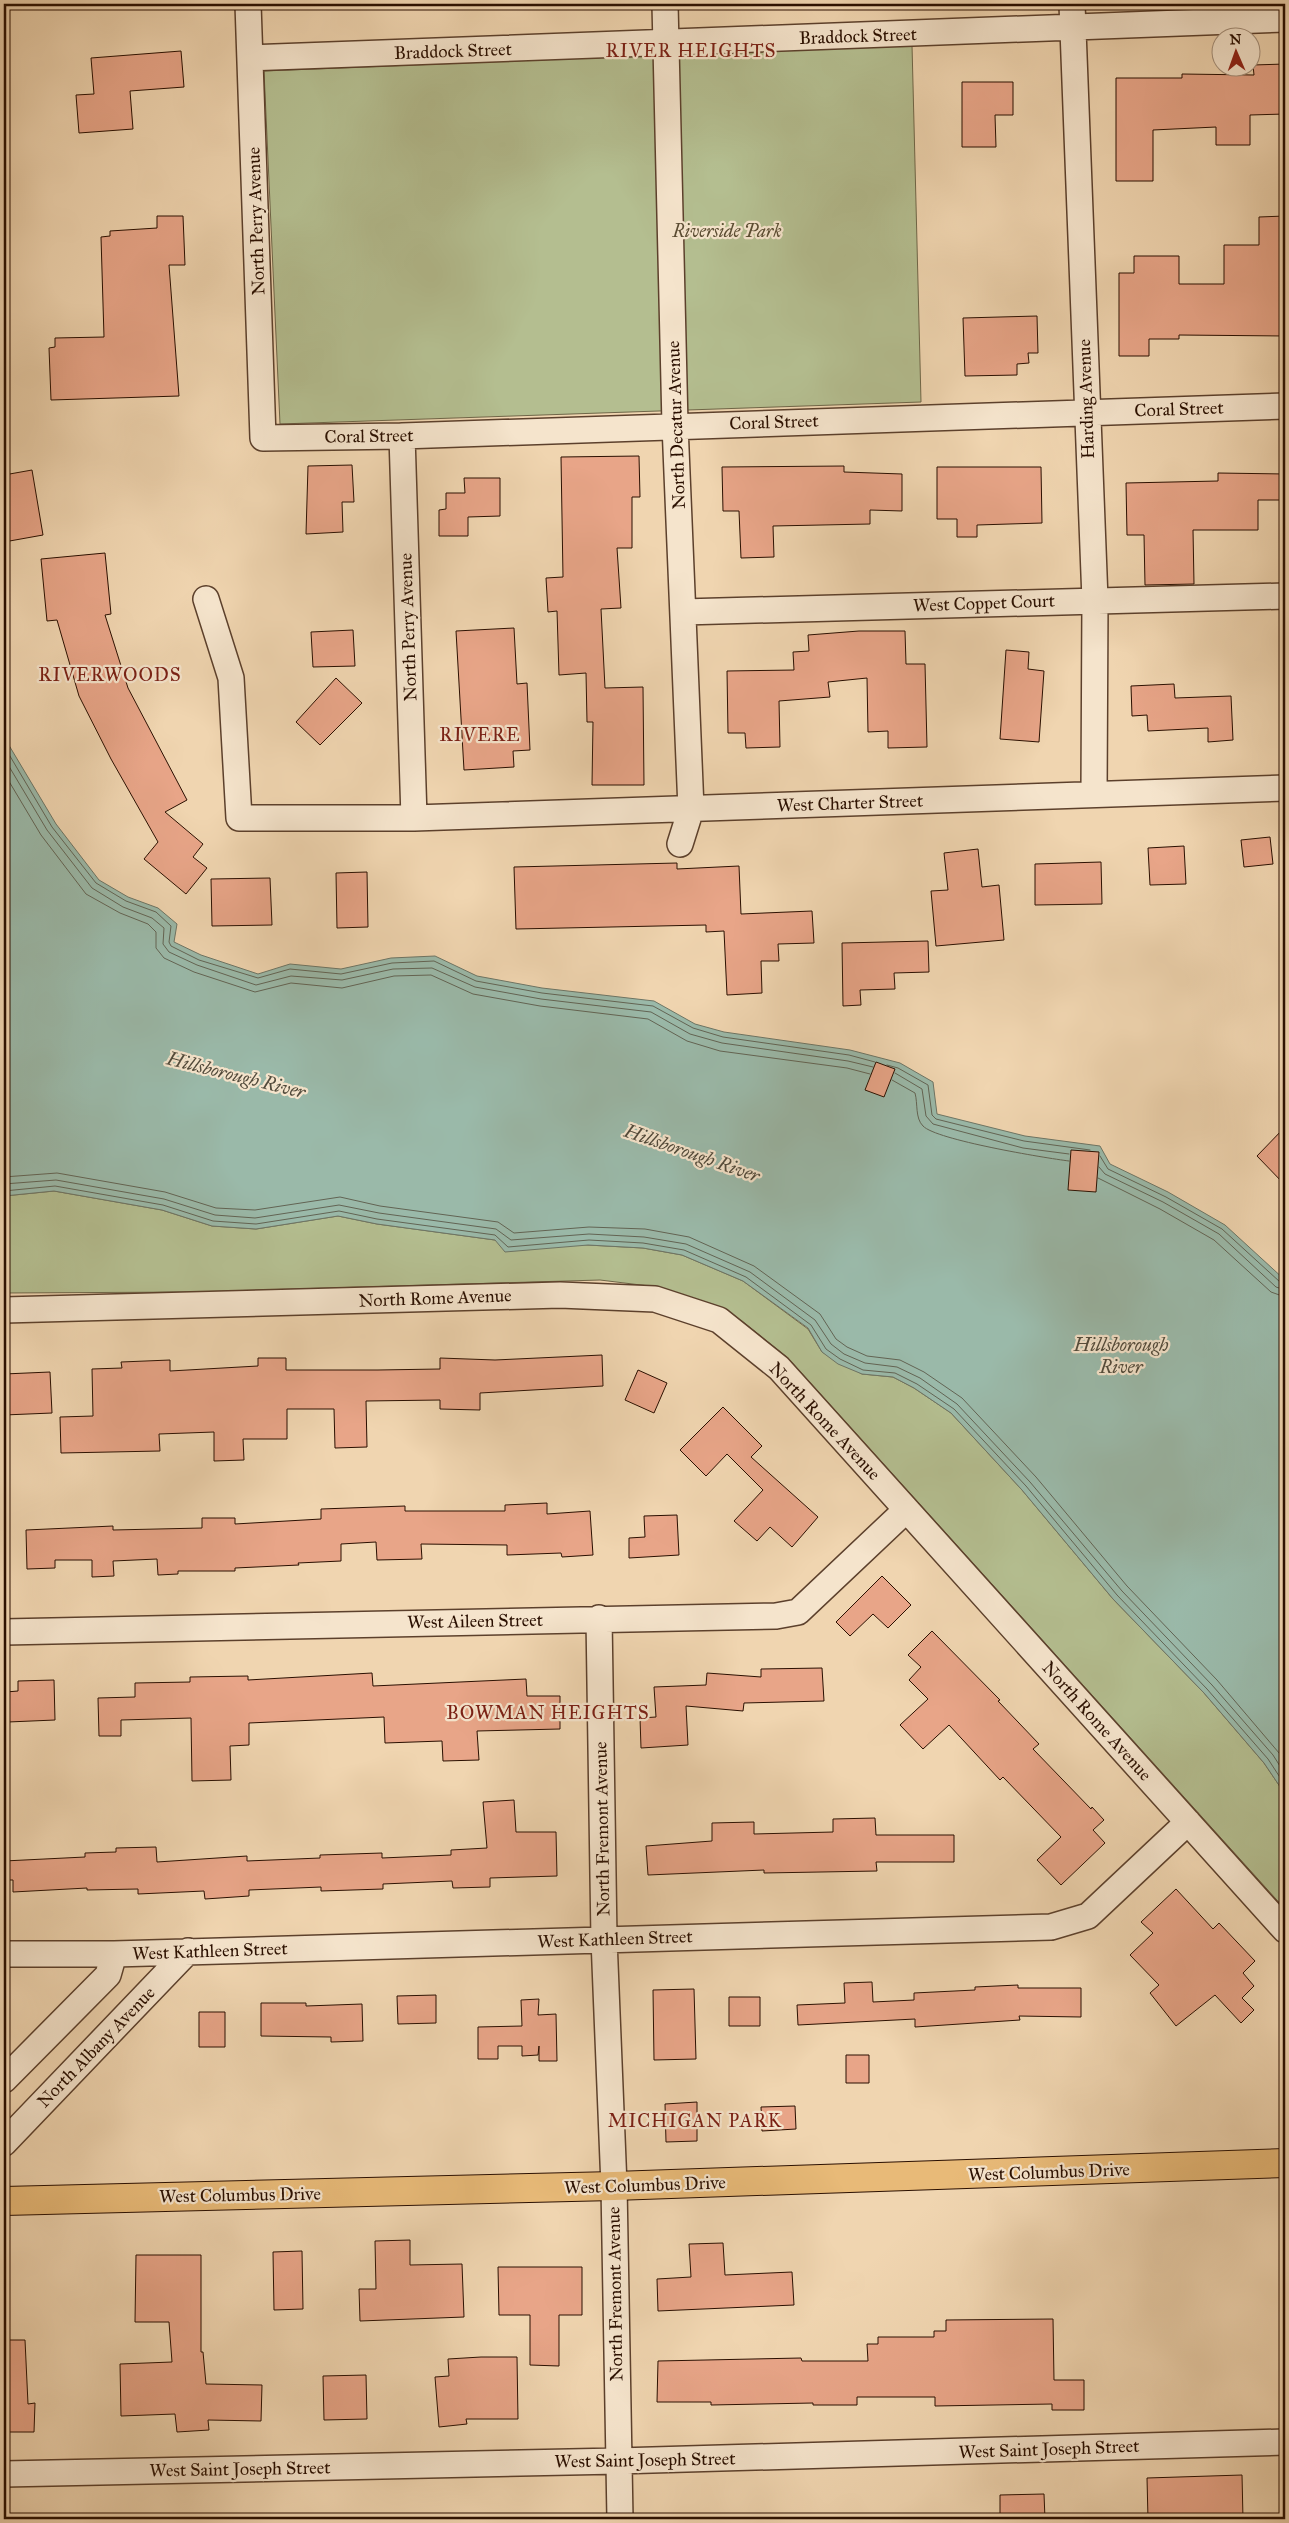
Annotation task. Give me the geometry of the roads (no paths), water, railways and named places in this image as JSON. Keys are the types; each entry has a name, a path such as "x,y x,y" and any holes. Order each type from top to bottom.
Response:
{"main road":[{"name":"West Columbus Drive","path":"4,2201 614,2186 1285,2163"}],"street":[{"name":"North Perry Avenue","path":"248,4 263,438"},
{"name":"North Decatur Avenue","path":"664,4 676,425 690,809 680,844"},
{"name":"Harding Avenue","path":"1072,4 1095,600 1094,794"},
{"name":"Braddock Street","path":"250,58 1285,19"},
{"name":"Coral Street","path":"263,438 402,436 676,425 1285,406"},
{"name":"North Perry Avenue","path":"402,436 414,818"},
{"name":"West Coppet Court","path":"683,612 1285,596"},
{"name":"West Charter Street","path":"206,599 232,678 239,818 414,818 1285,788"},
{"name":"North Rome Avenue","path":"4,1310 560,1295 655,1299 719,1320 779,1368 1285,1930"},
{"name":"West Aileen Street","path":"4,1632 599,1618 776,1616 798,1612 906,1510"},
{"name":"North Fremont Avenue","path":"599,1618 604,1939 614,2186 620,2519"},
{"name":"West Kathleen Street","path":"4,1954 114,1954 1051,1927 1088,1916 1188,1822"},
{"name":"North Albany Avenue","path":"4,2143 188,1951"},
{"path":"4,2080 108,1975 114,1954"},
{"name":"West Saint Joseph Street","path":"4,2474 618,2461 1285,2442"}],"water":[{"name":"Hillsborough River","path":"4,737 56,824 99,880 128,897 158,908 177,924 174,942 201,955 258,974 290,964 341,969 391,958 435,956 477,976 542,988 654,1001 695,1024 724,1032 850,1050 900,1063 933,1082 937,1114 1025,1136 1100,1146 1110,1164 1168,1192 1225,1225 1285,1280 1285,1794 1264,1763 1204,1693 1113,1599 1022,1490 951,1413 914,1388 893,1377 862,1374 838,1364 822,1352 808,1328 743,1281 682,1255 643,1248 588,1245 505,1252 495,1240 377,1224 338,1216 256,1229 212,1226 162,1210 54,1191 4,1196"}],"district":[{"name":"RIVER HEIGHTS","path":"691,50"},
{"name":"RIVERWOODS","path":"110,674"},
{"name":"RIVERE","path":"480,734"},
{"name":"BOWMAN HEIGHTS","path":"548,1712"},
{"name":"MICHIGAN PARK","path":"695,2120"}],"park label":[{"name":"Riverside Park","path":"727,231"}]}
